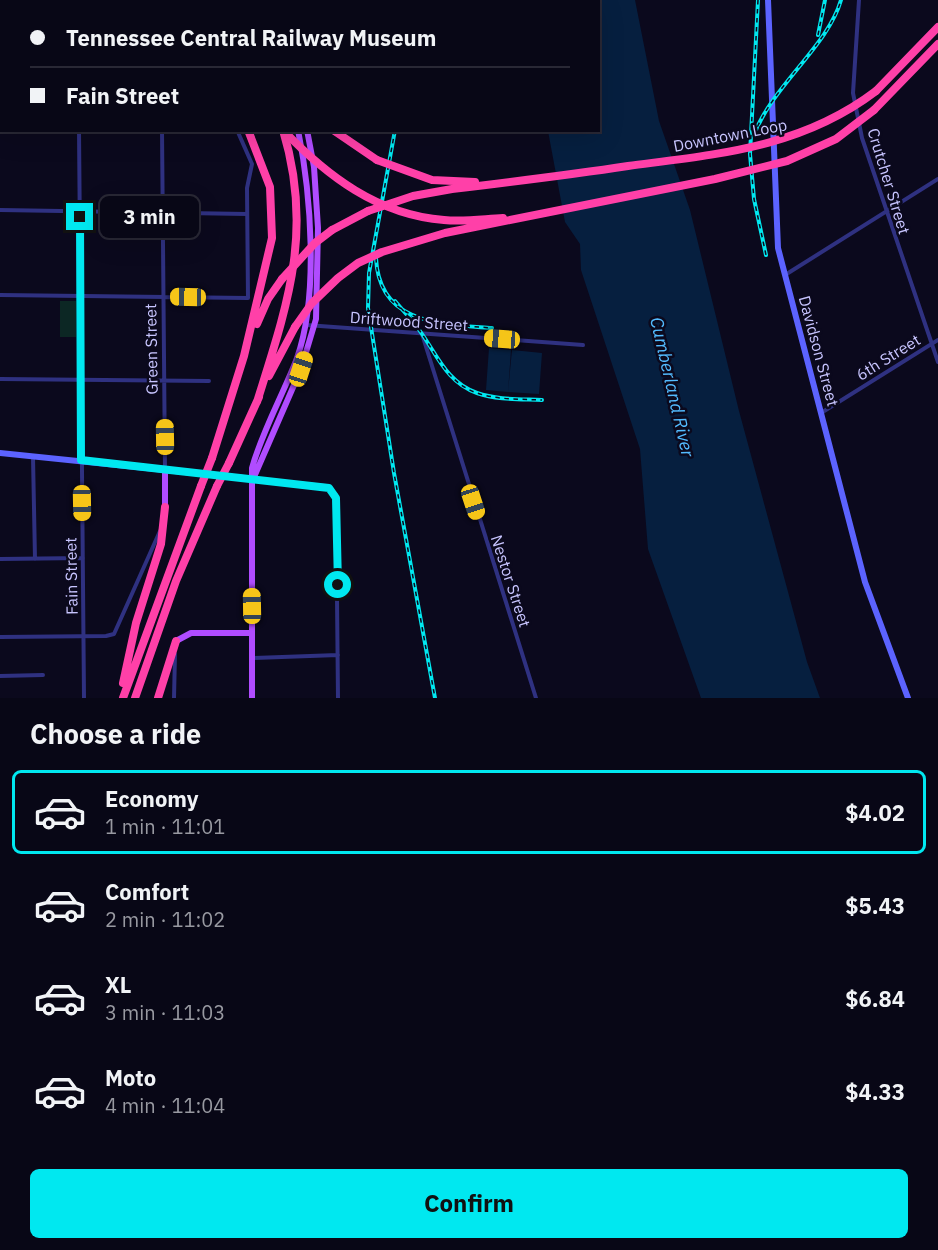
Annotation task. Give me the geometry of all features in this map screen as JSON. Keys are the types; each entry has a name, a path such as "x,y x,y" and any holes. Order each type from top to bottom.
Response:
{"highway":[{"name":"Downtown Loop","path":"525,181 704,157 771,143 819,127 876,91 938,27"},
{"path":"135,698 176,581 217,486 257,402 295,327 312,303 338,278 358,264 382,252 445,233 787,161 836,140 874,110 936,47"},
{"path":"121,698 212,458 244,356 265,278 272,238 273,212 264,167 249,132"},
{"path":"257,402 288,304 296,252 296,189 283,132"},
{"path":"285,132 347,186 398,211 435,219 464,221 538,215"},
{"path":"336,132 377,160 412,175 452,183 525,181"},
{"path":"244,356 268,299 282,279 315,243 332,230 368,211 413,196 525,181"},
{"path":"121,698 136,623 161,544 165,507"},
{"path":"158,698 176,641"}],"main road":[{"path":"252,698 250,509 252,468 259,445 297,357 305,325 309,222 298,132"},
{"path":"253,479 301,369 314,325 318,228 314,167 307,132"},
{"path":"165,470 253,479"},
{"name":"Green Street","path":"165,470 165,507"},
{"path":"176,641 188,633 252,633"}],"street":[{"name":"Davidson Street","path":"768,0 775,229 865,582 908,698"},
{"name":"Crutcher Street","path":"859,0 853,93 862,138 938,362"},
{"name":"Fain Street","path":"78,132 84,698"},
{"name":"Green Street","path":"162,132 165,470"},
{"path":"0,295 248,298 247,188 252,164 238,132"},
{"path":"785,275 885,210 938,179"},
{"path":"0,210 247,214"},
{"name":"Driftwood Street","path":"305,325 583,345"},
{"name":"Nestor Street","path":"422,334 441,404 536,698"},
{"name":"6th Street","path":"821,413 938,340"},
{"path":"0,379 209,381"},
{"path":"0,453 165,470"},
{"path":"33,457 35,559"},
{"path":"253,479 326,486 334,492 337,500 338,550 338,698"},
{"name":"Green Street","path":"84,637 114,634 160,531 165,507"},
{"path":"0,559 83,558"},
{"path":"0,638 84,637"},
{"path":"174,698 176,641"},
{"path":"252,658 338,655"},
{"path":"0,676 43,675"}],"green space":[{"path":"60,301 76,301 76,337 60,337"}],"water":[{"name":"Cumberland River","path":"600,0 635,0 659,121 690,210 739,411 807,662 820,698 701,698 648,549 640,449 581,270 580,244 565,222 548,132 600,132"},
{"path":"489,348 511,350 508,392 486,390"},
{"path":"512,350 542,353 539,394 508,392"}],"railway":[{"path":"758,0 750,154 754,199 766,255"},
{"path":"818,35 825,0"},
{"path":"754,135 773,100 824,34 841,0"},
{"path":"395,132 369,273 368,308 394,473 435,698"},
{"path":"376,258 380,280 388,297 401,309 416,317 434,322 492,328"},
{"path":"395,301 458,383 467,389 493,397 542,400"}],"route":[{"path":"80,217 81,460 326,486 334,492 336,498 338,585"}]}
